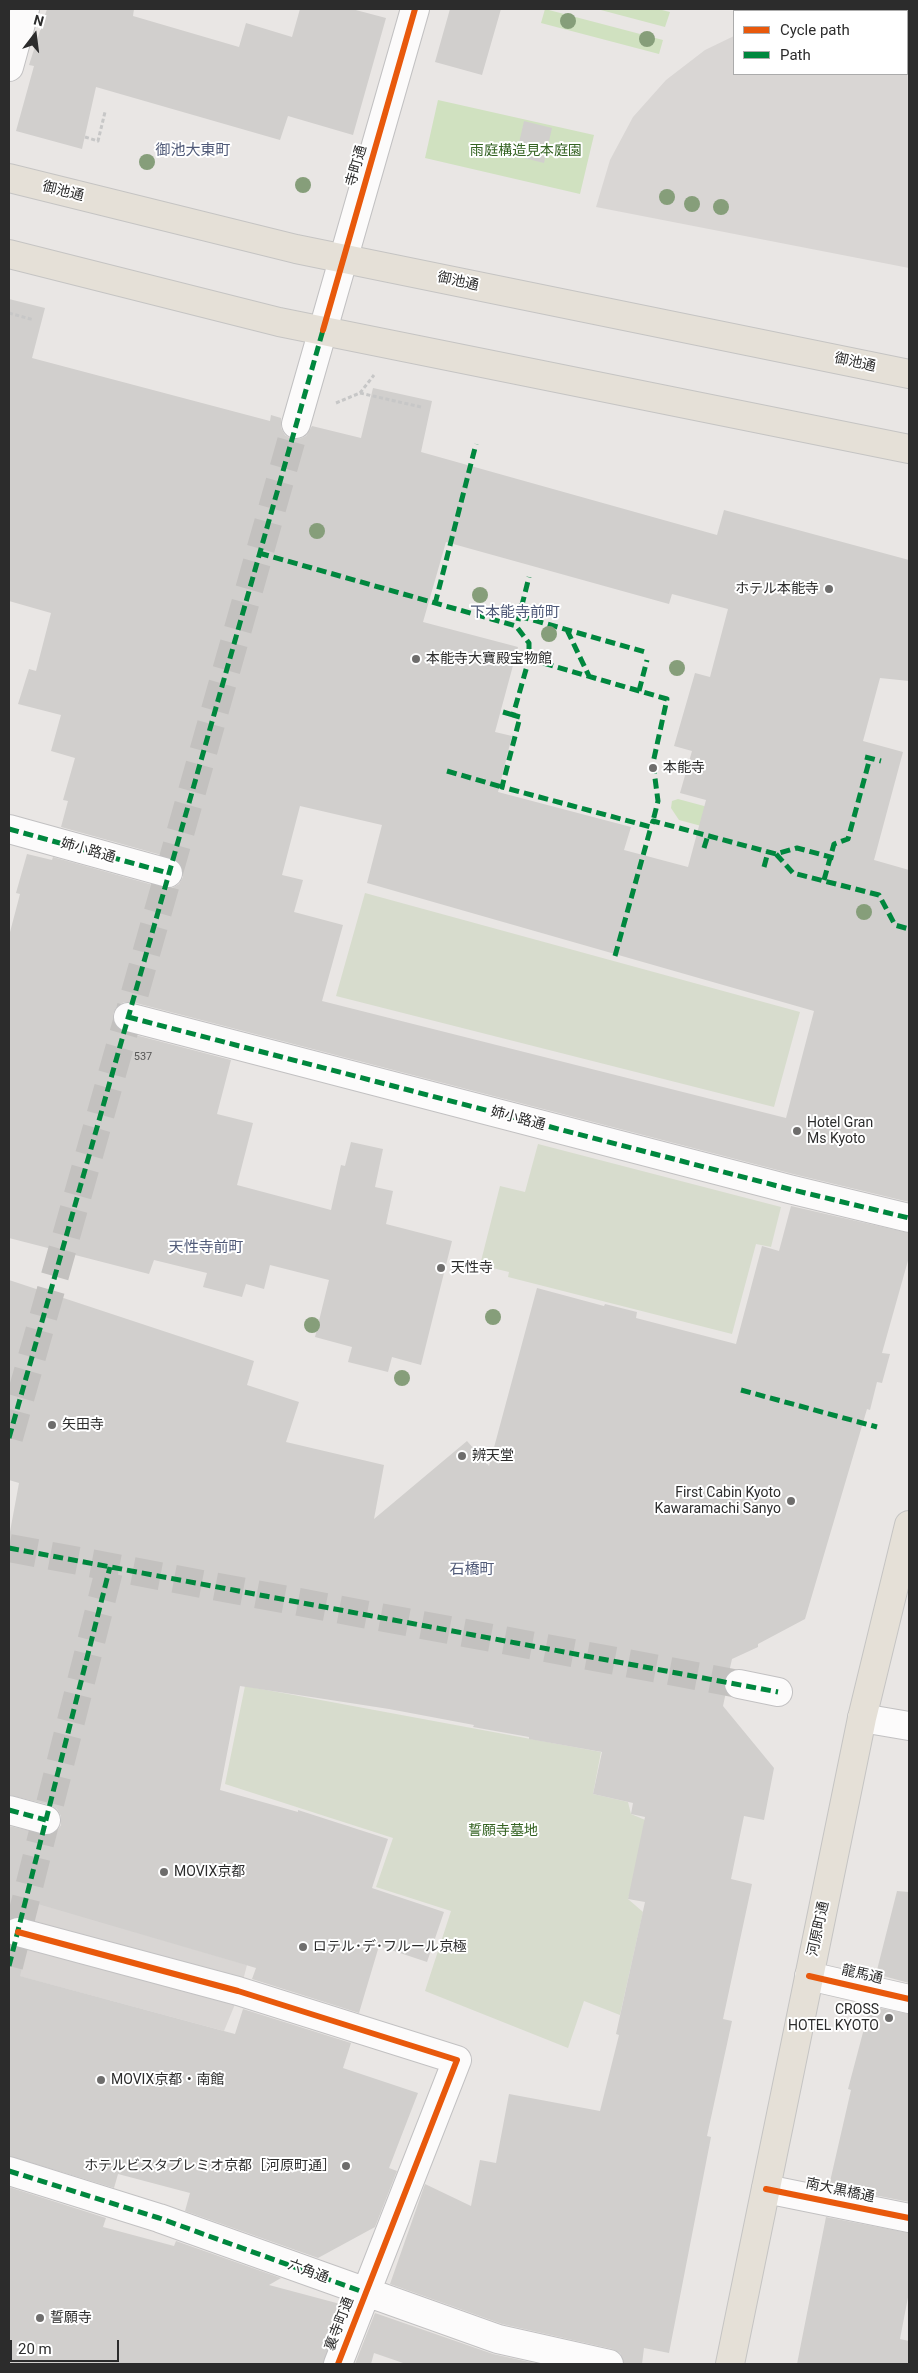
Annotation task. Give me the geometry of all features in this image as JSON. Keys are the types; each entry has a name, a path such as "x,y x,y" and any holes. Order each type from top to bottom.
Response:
{"main road":[{"name":"御池通","path":"9,178 296,249 909,374"},
{"path":"9,254 279,322 909,449"},
{"name":"河原町通","path":"730,2364 862,1718 909,1525"}],"street":[{"path":"9,67 25,9"},
{"name":"寺町通","path":"296,424 415,9"},
{"name":"姉小路通","path":"9,828 168,874"},
{"name":"姉小路通","path":"128,1017 789,1189 909,1218"},
{"path":"739,1684 778,1692"},
{"path":"862,1718 909,1726"},
{"path":"9,1810 46,1820"},
{"name":"裏寺町通","path":"18,1932 238,1991 457,2060 338,2364"},
{"name":"龍馬通","path":"809,1976 909,1999"},
{"name":"六角通","path":"9,2172 159,2218 498,2339 609,2364"},
{"name":"南大黒橋通","path":"766,2189 909,2218"}],"path":[{"path":"85,137 98,141 105,112"},
{"path":"9,314 34,320"},
{"path":"330,406 360,394 376,373"},
{"path":"360,394 421,407"}],"green space":[{"path":"545,9 663,40 659,54 541,23"},
{"path":"597,9 658,9 670,12 665,27"},
{"name":"雨庭構造見本庭園","path":"438,100 594,135 580,194 425,158"},
{"path":"678,799 823,838 772,845 679,820 671,808 672,801"},
{"path":"365,893 800,1012 774,1107 336,996"},
{"path":"538,1144 781,1207 771,1247 756,1244 732,1334 508,1277 509,1272 480,1265 500,1186 525,1192"},
{"name":"誓願寺墓地","path":"245,1686 601,1752 593,1794 628,1802 631,1814 650,1822 628,1899 643,1912 620,2015 584,2001 568,2048 425,1991 451,1911 376,1887 393,1838 225,1784"}],"shaded area":[{"path":"733,36 733,75 908,75 909,36 909,268 596,207 610,160 633,117 666,80 705,50"},
{"path":"38,1903 247,1965 240,1992 224,2031 19,1976"}],"building":[{"path":"47,9 134,9 133,16 239,47 246,23 292,37 300,9 352,9 386,18 353,135 288,116 280,140 96,87 82,149 16,131 34,66 29,65"},
{"path":"450,9 501,9 482,75 435,62"},
{"path":"524,121 552,128 544,163 516,156"},
{"path":"9,299 45,308 32,358 270,421 271,415 281,418 281,428 285,435 291,439 299,439 306,436 312,426 361,438 373,388 432,401 421,452 717,535 724,510 909,560 909,681 880,678 863,741 903,752 874,860 909,870 909,1202 793,1174 132,1002 124,1002 117,1006 113,1014 113,1022 117,1028 124,1032 231,1060 217,1114 253,1123 237,1185 331,1210 341,1165 345,1166 351,1142 383,1149 375,1187 393,1191 386,1224 452,1241 421,1365 392,1357 388,1372 348,1362 352,1347 315,1337 329,1280 270,1265 264,1289 246,1284 242,1297 203,1287 207,1273 154,1260 149,1274 9,1238 9,936 20,894 16,893 27,854 52,860 53,857 164,888 172,888 179,884 183,877 183,870 179,862 172,858 61,827 68,801 63,800 75,758 51,751 61,715 18,704 29,669 36,671 51,613 9,601","holes":["446,542 669,604 672,594 728,609 710,677 695,673 674,746 692,751 680,793 706,800 688,867 624,850 631,827 498,792 512,736 495,732 518,647 423,622","300,806 382,825 367,883 814,1011 786,1118 322,1001 343,925 294,912 303,880 282,875"]},
{"path":"791,1206 909,1233 909,1257 882,1353 890,1354 882,1383 877,1382 870,1410 867,1409 805,1619 758,1644 758,1647 732,1659 729,1672 724,1680 726,1692 723,1706 774,1768 764,1820 744,1816 731,1879 752,1884 723,2019 732,2021 707,2136 711,2137 669,2353 644,2348 642,2364 624,2364 620,2353 612,2349 502,2324 390,2284 425,2184 471,2206 480,2160 496,2163 509,2094 600,2111 619,2035 616,2034 645,1902 628,1899 645,1817 631,1814 633,1803 593,1794 602,1752 529,1739 529,1737 473,1727 474,1725 389,1709 240,1686 220,1790 298,1812 298,1810 388,1839 372,1888 444,1912 427,1962 379,1946 359,2013 252,1979 256,1968 38,1904 34,1920 22,1917 9,1920 9,1826 50,1835 57,1831 61,1825 61,1816 57,1809 50,1805 9,1795 9,1537 19,1483 9,1480 9,1280 254,1361 247,1385 299,1402 286,1442 384,1465 374,1519 467,1441 489,1466 537,1288 604,1306 605,1304 637,1312 636,1318 736,1344 762,1246 779,1251"},
{"path":"897,1891 909,1892 909,1983 876,1974"},
{"path":"9,1944 26,1950 20,1976 235,2034 243,2009 351,2043 343,2068 418,2093 389,2168 397,2171 375,2227 318,2258 185,2211 190,2193 118,2174 114,2188 9,2156"},
{"path":"870,2006 909,2014 909,2202 829,2186 851,2090 848,2089"},
{"path":"9,2187 106,2218 103,2227 174,2246 176,2241 281,2278 269,2285 344,2305 323,2364 9,2364"},
{"path":"826,2217 909,2233 909,2292 900,2339 909,2341 909,2364 797,2364"},
{"path":"375,2313 493,2354 539,2364 406,2364 374,2353 371,2364 355,2364"}],"tunnel":[{"path":"9,1438 296,424"},
{"path":"9,1548 739,1684"},
{"path":"9,1966 110,1567"}],"marked path":[{"path":"9,1438 323,330"},
{"path":"435,604 476,444"},
{"path":"259,553 516,626 529,643 529,659 513,715 520,717 502,787 651,827 653,821 776,854 797,848 838,859"},
{"path":"518,621 529,577"},
{"path":"519,616 645,652"},
{"path":"567,630 589,676"},
{"path":"529,659 667,699 653,763 658,801 653,821"},
{"path":"639,691 647,660"},
{"path":"503,712 513,715"},
{"path":"865,757 881,761"},
{"path":"824,880 834,844 848,839 870,758"},
{"path":"447,771 502,787"},
{"path":"615,956 651,827"},
{"path":"9,829 168,873"},
{"path":"704,848 708,835"},
{"path":"764,867 768,852"},
{"path":"776,854 793,873 879,895 895,925 909,929"},
{"path":"128,1017 789,1189 909,1218"},
{"path":"741,1390 877,1427"},
{"path":"9,1548 778,1692"},
{"path":"9,1966 110,1567"},
{"path":"9,1810 46,1820"},
{"path":"9,2171 159,2218 366,2293"}],"cycle path":[{"path":"323,330 415,9"},
{"path":"18,1932 238,1991 457,2060 338,2364"},
{"path":"809,1976 909,1999"},
{"path":"766,2189 909,2218"}],"place":[{"name":"ホテル本能寺","path":"829,589"},
{"name":"本能寺大寶殿宝物館","path":"416,659"},
{"name":"本能寺","path":"653,768"},
{"name":"Hotel Gran Ms Kyoto","path":"797,1131"},
{"name":"天性寺","path":"441,1268"},
{"name":"矢田寺","path":"52,1425"},
{"name":"辨天堂","path":"462,1456"},
{"name":"First Cabin Kyoto Kawaramachi Sanyo","path":"791,1501"},
{"name":"MOVIX京都","path":"164,1872"},
{"name":"ロテル･デ･フルール京極","path":"303,1947"},
{"name":"CROSS HOTEL KYOTO","path":"889,2018"},
{"name":"MOVIX京都・南館","path":"101,2080"},
{"name":"ホテルビスタプレミオ京都［河原町通］","path":"346,2166"},
{"name":"誓願寺","path":"40,2318"}],"district":[{"name":"御池大東町","path":"193,151"},
{"name":"下本能寺前町","path":"515,613"},
{"name":"天性寺前町","path":"206,1248"},
{"name":"石橋町","path":"472,1570"}]}
